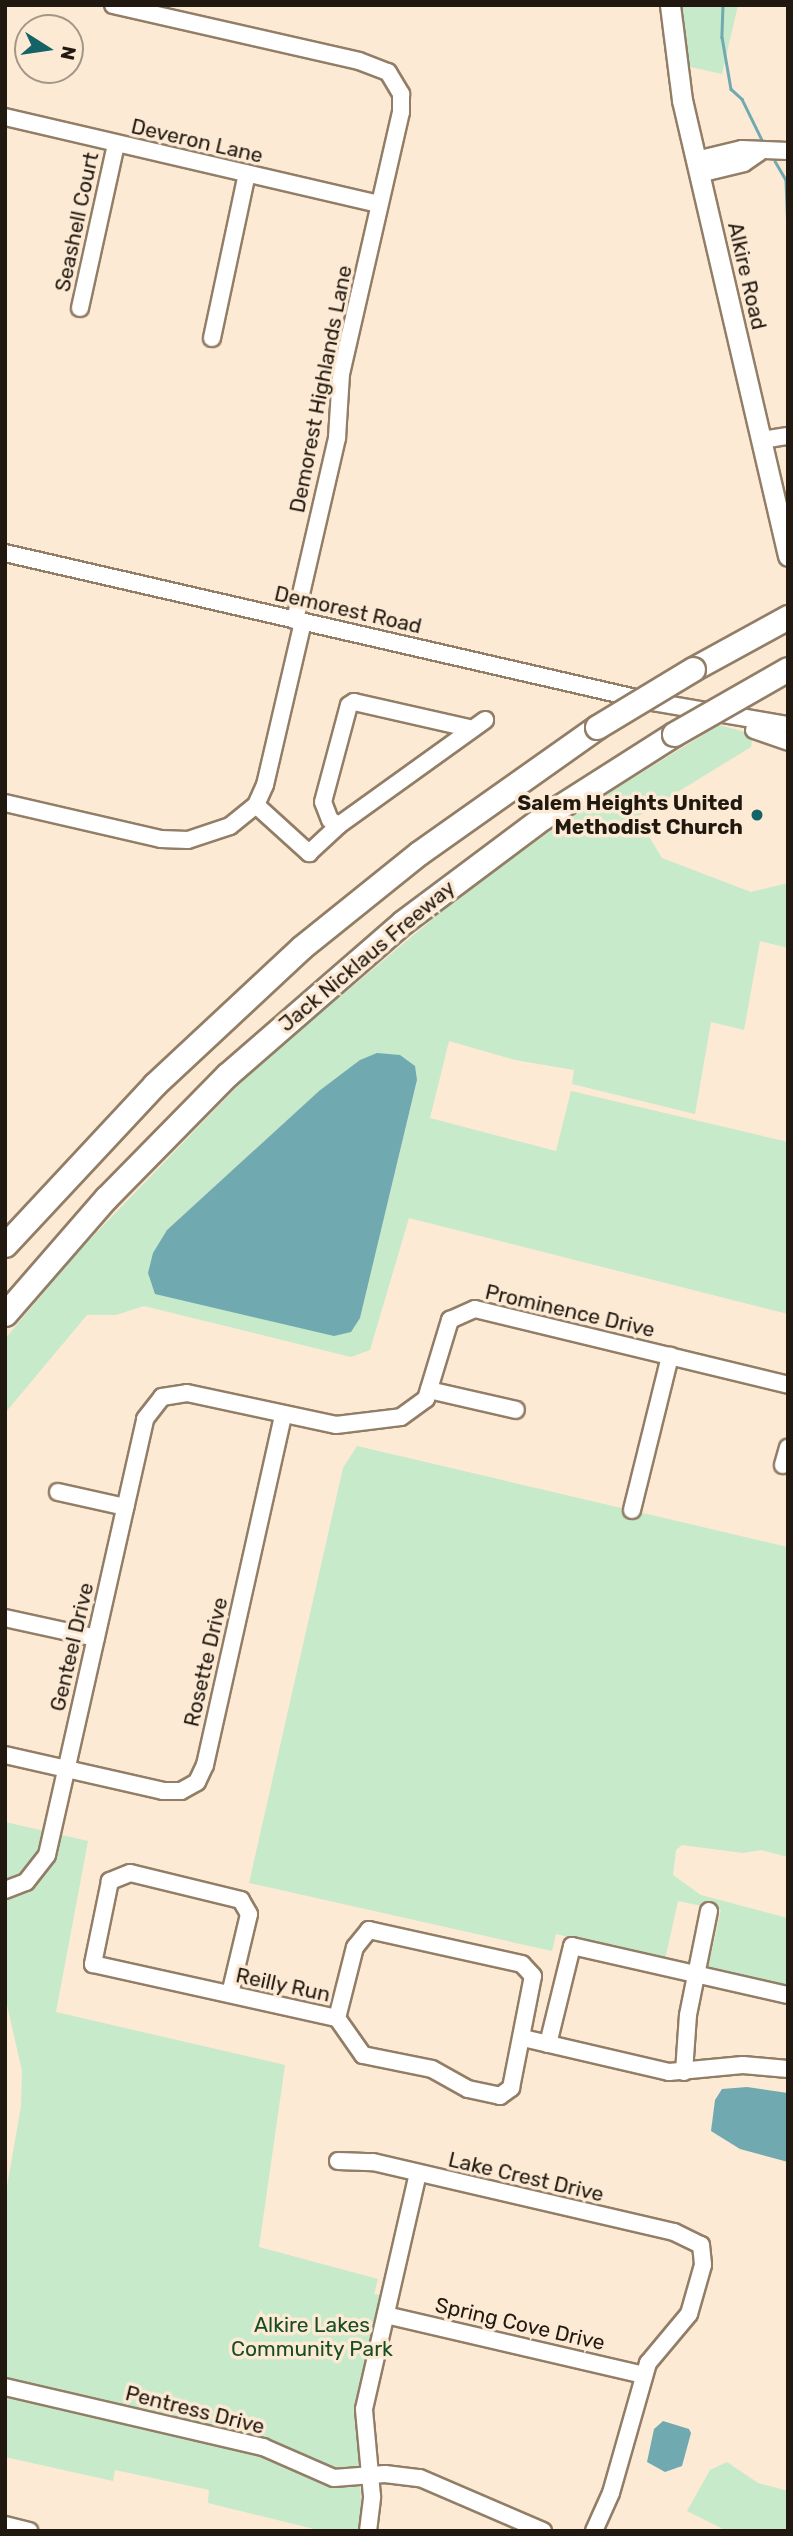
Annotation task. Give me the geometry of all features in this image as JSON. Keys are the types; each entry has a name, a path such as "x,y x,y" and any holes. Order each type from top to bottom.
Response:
{"highway":[{"path":"5,1245 154,1085 302,947 419,853 597,727 692,669 788,617"},
{"name":"Jack Nicklaus Freeway","path":"5,1314 106,1198 227,1074 392,931 542,818 674,734 788,669"}],"main road":[{"name":"Alkire Road","path":"670,5 680,86 788,556"}],"street":[{"name":"Demorest Highlands Lane","path":"113,5 359,61 388,72 397,84 401,112 341,374 337,438 270,767 256,805"},
{"name":"Deveron Lane","path":"5,117 379,204"},
{"name":"Seashell Court","path":"80,308 116,144"},
{"path":"698,167 744,163 760,152 788,151"},
{"path":"212,338 247,174"},
{"path":"762,440 788,436"},
{"name":"Demorest Road","path":"5,553 682,708 788,725"},
{"path":"339,825 330,820 323,802 349,705 354,702 468,728"},
{"name":"Demorest Road","path":"682,708 788,742"},
{"path":"5,803 161,839 188,840 230,826 256,805 309,853 339,825 468,728 485,720"},
{"name":"Prominence Drive","path":"429,1391 445,1327 466,1310 484,1310 788,1385"},
{"path":"632,1510 670,1356"},
{"path":"283,1417 336,1425 391,1419 419,1408 429,1391 516,1410"},
{"name":"Genteel Drive","path":"5,1890 26,1882 47,1855 145,1419 162,1397 187,1393 283,1417"},
{"name":"Rosette Drive","path":"66,1769 173,1793 197,1782 205,1765 283,1417"},
{"path":"783,1465 788,1448"},
{"path":"58,1492 125,1507"},
{"path":"5,1618 96,1638"},
{"path":"5,1755 66,1769"},
{"name":"Reilly Run","path":"230,1994 249,1914 241,1900 125,1872 110,1881 93,1964 337,2018 363,2055 432,2069 468,2089 500,2096 511,2088 534,1987 530,1968 380,1931 360,1935 337,2018"},
{"path":"684,2072 696,1974 709,1911"},
{"path":"548,2044 572,1946 788,1995"},
{"path":"523,2038 628,2065 684,2072 743,2065 788,2069"},
{"name":"Lake Crest Drive","path":"338,2161 373,2162 674,2232 701,2245 703,2265 689,2314 656,2351 644,2375"},
{"path":"368,2531 371,2476 364,2409 418,2174"},
{"name":"Spring Cove Drive","path":"386,2315 644,2375"},
{"path":"594,2531 611,2493 644,2375"},
{"name":"Pentress Drive","path":"5,2387 263,2447 334,2478 420,2478 543,2531"},
{"path":"5,2525 29,2531"}],"green space":[{"path":"670,5 738,5 722,74 677,64"},
{"path":"719,725 753,734 751,747 637,817 662,858 751,892 788,883 788,948 760,941 744,1030 711,1022 695,1114 572,1084 574,1070 515,1060 449,1041 430,1118 556,1151 571,1091 788,1142 788,1314 409,1218 370,1350 351,1357 144,1306 116,1315 87,1315 5,1413 5,1339 73,1257 254,1069 459,897 570,817","holes":["417,1081 360,1318 167,1230 319,1091"]},
{"path":"357,1446 788,1547 788,1857 761,1850 743,1853 682,1845 676,1850 673,1875 701,1895 788,1918 788,1990 707,1972 721,1910 678,1901 665,1960 556,1934 552,1951 249,1883 343,1468"},
{"name":"Alkire Lakes Community Park","path":"5,1822 88,1841 56,2012 285,2065 259,2247 378,2279 374,2294 383,2296 358,2428 362,2531 322,2531 208,2503 209,2490 115,2470 113,2481 5,2457 5,2198 21,2106 22,2071 5,1996"},
{"path":"727,2462 758,2483 788,2491 788,2531 727,2531 687,2511 710,2470"}],"water":[{"path":"377,1053 400,1055 415,1066 417,1080 360,1318 351,1332 334,1336 155,1294 148,1273 153,1253 167,1230 319,1091 360,1060"},
{"path":"747,2087 788,2093 788,2162 740,2149 711,2131 715,2100 722,2089"},
{"path":"663,2421 689,2429 691,2433 682,2466 665,2472 647,2462 654,2429"}],"waterway":[{"path":"723,5 722,37 731,89 742,99 763,142"},
{"path":"775,161 786,180 788,233"}],"place":[{"name":"Salem Heights United Methodist Church","path":"757,815"}]}
